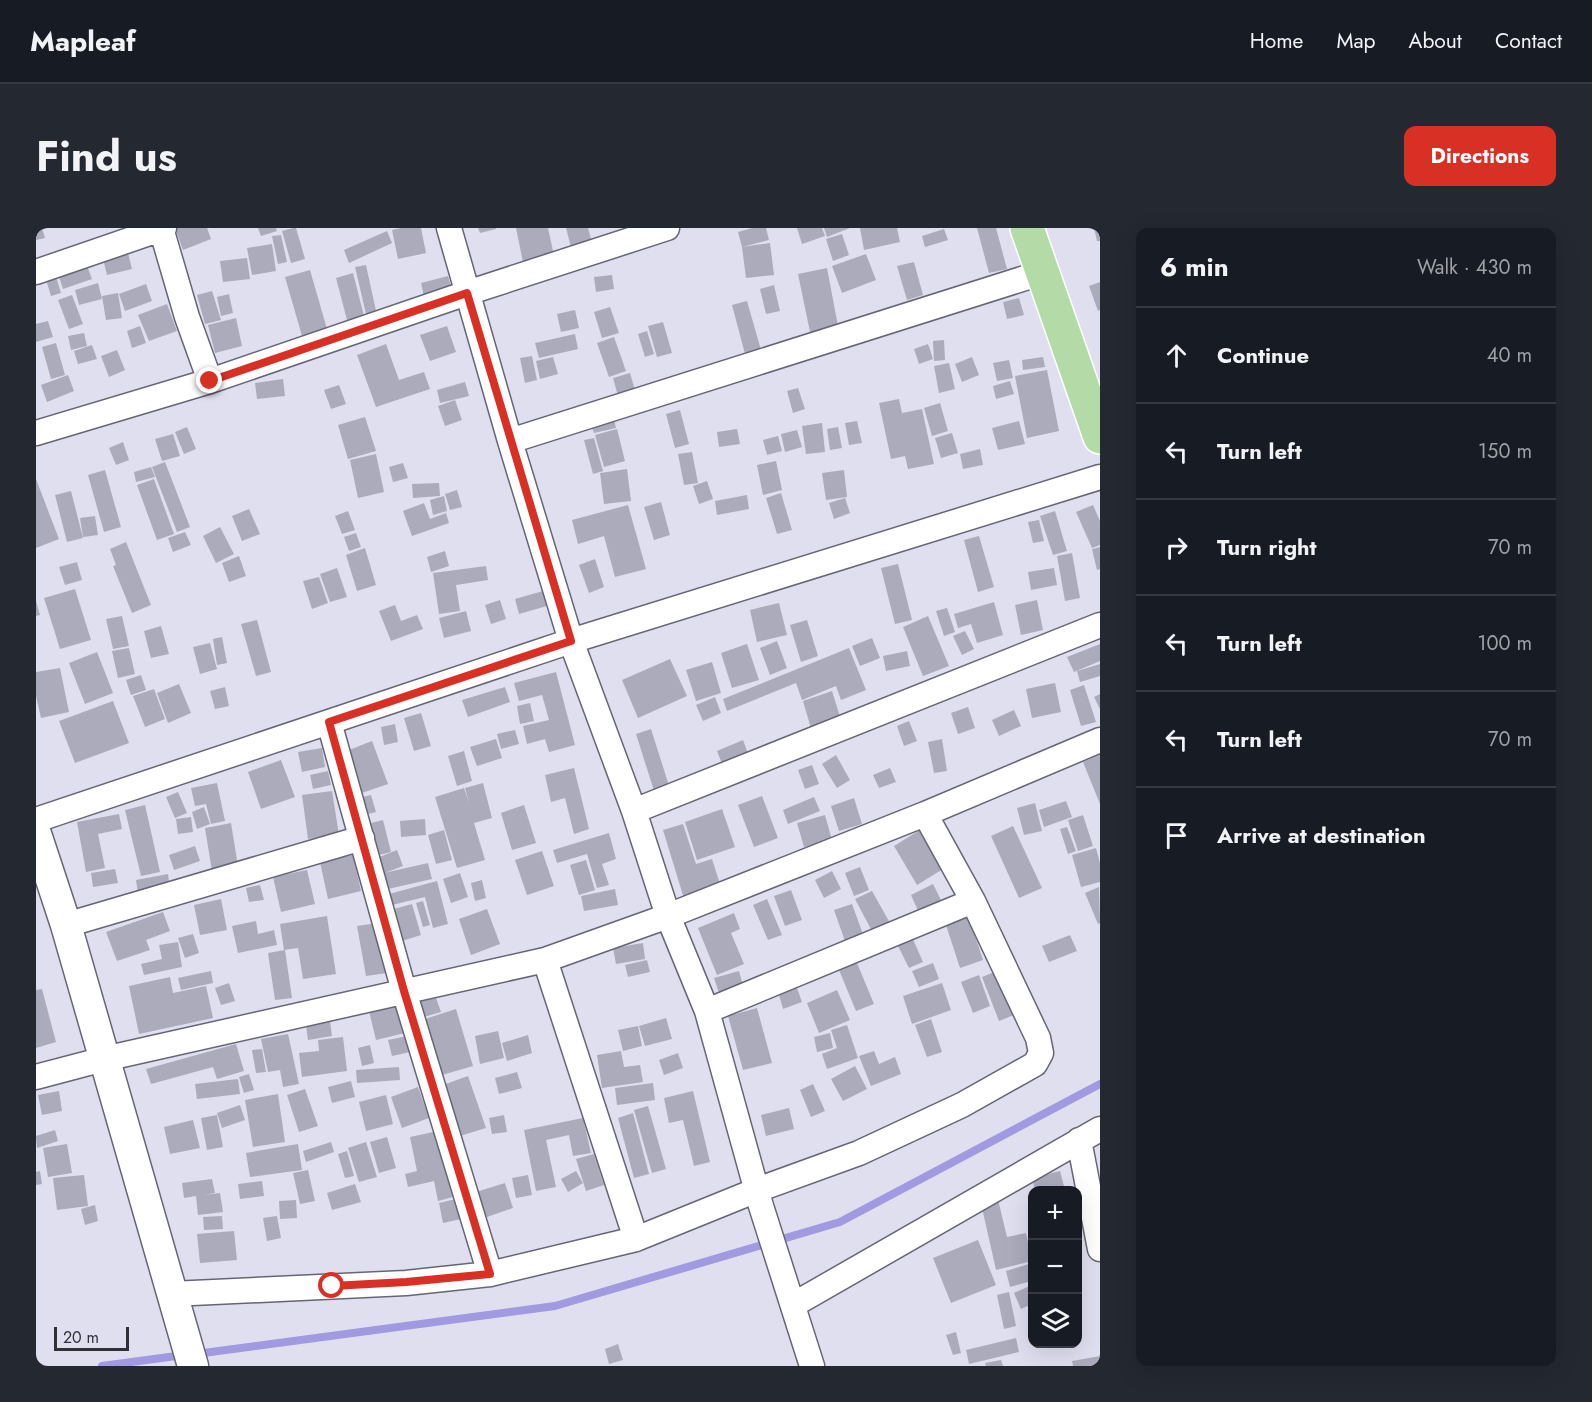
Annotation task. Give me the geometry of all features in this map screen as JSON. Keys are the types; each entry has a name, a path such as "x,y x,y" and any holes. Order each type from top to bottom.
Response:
{"main road":[{"path":"1027,228 1100,437"}],"street":[{"path":"36,272 162,228 187,317 210,381"},
{"path":"449,228 510,441 571,641 634,811 668,916 706,1011 759,1198 812,1366"},
{"path":"36,433 210,381 467,293 667,228"},
{"path":"510,441 1044,272"},
{"path":"36,820 571,641 1100,477"},
{"path":"634,811 1100,625"},
{"path":"329,722 404,991 490,1274"},
{"path":"36,1077 104,1059 545,960 668,916 925,814 1100,740"},
{"path":"173,1302 490,1274 636,1239 759,1198 962,1105 1035,1064 1041,1053 1038,1038 973,901 925,814"},
{"path":"36,834 66,925 193,1366"},
{"path":"66,925 362,838"},
{"path":"706,1011 973,901"},
{"path":"545,960 636,1239"},
{"path":"790,1294 1100,1129"},
{"path":"1078,1140 1100,1249"}],"building":[{"path":"36,228 42,228 45,238 36,240"},
{"path":"175,228 207,228 211,239 183,250"},
{"path":"258,228 276,228 277,231 261,236"},
{"path":"296,228 305,259 291,263 282,231"},
{"path":"421,228 426,253 398,259 392,230"},
{"path":"478,228 496,228 496,229 480,233"},
{"path":"516,228 548,228 555,260 524,267"},
{"path":"566,228 588,228 593,246 572,251"},
{"path":"752,228 766,228 769,240 742,247 738,232"},
{"path":"797,228 822,228 825,236 802,244"},
{"path":"824,228 850,228 827,237"},
{"path":"860,228 897,228 900,242 864,250"},
{"path":"977,228 996,228 1007,269 989,273"},
{"path":"1094,228 1100,228 1100,241 1097,241"},
{"path":"944,229 948,240 925,247 922,236"},
{"path":"387,231 392,243 349,263 344,250"},
{"path":"842,234 849,255 833,261 826,239"},
{"path":"281,235 287,262 278,264 272,236"},
{"path":"770,243 774,275 746,278 742,247"},
{"path":"272,244 276,271 252,275 247,248"},
{"path":"82,252 92,279 63,289 54,262"},
{"path":"128,253 132,269 107,275 103,259"},
{"path":"866,254 876,280 842,293 832,266"},
{"path":"247,258 250,279 223,282 220,261"},
{"path":"914,262 923,295 907,300 897,266"},
{"path":"52,263 61,293 51,296 42,266"},
{"path":"366,265 376,311 366,314 355,267"},
{"path":"827,268 838,326 810,332 798,274"},
{"path":"310,270 327,329 302,336 285,277"},
{"path":"353,273 364,316 347,320 336,278"},
{"path":"612,275 614,289 596,292 594,277"},
{"path":"448,276 452,290 424,297 421,283"},
{"path":"1100,282 1100,310 1098,311 1089,286"},
{"path":"98,283 102,299 79,305 75,290"},
{"path":"146,284 152,301 125,311 119,294"},
{"path":"774,285 780,311 766,314 760,289"},
{"path":"212,291 221,320 205,324 197,295"},
{"path":"118,293 122,318 106,320 102,296"},
{"path":"229,294 233,313 221,316 217,297"},
{"path":"72,295 83,324 69,329 58,300"},
{"path":"1019,298 1024,315 1007,319 1003,302"},
{"path":"747,301 761,350 745,354 732,305"},
{"path":"167,304 177,331 149,341 138,315"},
{"path":"610,307 619,333 602,338 594,312"},
{"path":"575,310 579,328 561,332 557,314"},
{"path":"236,318 242,346 215,353 208,325"},
{"path":"48,321 53,337 36,342 36,324"},
{"path":"663,322 672,353 657,357 648,326"},
{"path":"140,326 146,343 132,348 127,331"},
{"path":"447,326 456,352 430,361 420,335"},
{"path":"647,331 654,354 645,357 638,334"},
{"path":"84,333 87,346 71,350 68,336"},
{"path":"575,334 578,349 539,358 535,343"},
{"path":"614,337 626,371 609,377 597,343"},
{"path":"944,340 945,360 934,361 933,341"},
{"path":"56,343 65,375 51,379 42,347"},
{"path":"386,344 399,380 424,372 430,389 376,407 357,355"},
{"path":"928,344 933,359 919,364 914,349"},
{"path":"92,345 97,359 78,364 74,351"},
{"path":"117,350 125,370 109,377 101,356"},
{"path":"532,356 537,380 525,383 520,358"},
{"path":"553,357 558,374 540,379 536,361"},
{"path":"972,357 979,375 962,382 955,364"},
{"path":"1043,357 1045,367 1023,370 1022,360"},
{"path":"1009,360 1013,378 997,381 993,363"},
{"path":"949,363 955,389 939,393 934,366"},
{"path":"1047,370 1059,431 1027,438 1015,376"},
{"path":"630,373 635,390 618,396 613,378"},
{"path":"68,375 74,391 47,402 41,385"},
{"path":"283,379 285,396 257,399 255,383"},
{"path":"1010,381 1014,394 996,399 993,386"},
{"path":"465,382 469,396 440,403 437,390"},
{"path":"339,385 346,404 331,409 324,390"},
{"path":"798,388 805,409 793,413 787,391"},
{"path":"899,399 902,413 922,409 934,464 908,469 905,456 891,459 879,403"},
{"path":"455,400 462,420 445,426 438,406"},
{"path":"940,403 948,431 932,436 924,408"},
{"path":"680,410 689,444 675,448 666,414"},
{"path":"365,417 376,451 348,459 338,425"},
{"path":"614,420 616,428 594,433 591,425"},
{"path":"857,421 862,443 849,445 845,423"},
{"path":"1019,421 1025,444 998,450 992,428"},
{"path":"822,423 825,452 806,454 802,426"},
{"path":"187,427 196,449 184,454 175,432"},
{"path":"838,427 842,448 830,450 827,429"},
{"path":"617,429 625,461 604,467 595,435"},
{"path":"737,429 740,444 719,447 717,432"},
{"path":"797,430 802,447 785,452 781,434"},
{"path":"952,433 958,453 941,458 935,438"},
{"path":"173,434 180,456 162,461 155,439"},
{"path":"778,436 782,451 767,455 763,440"},
{"path":"594,438 603,471 593,474 584,440"},
{"path":"123,442 129,460 116,465 109,448"},
{"path":"980,449 983,465 963,469 960,454"},
{"path":"692,452 698,483 684,485 678,454"},
{"path":"376,454 384,492 358,498 350,460"},
{"path":"776,461 782,490 763,495 757,465"},
{"path":"165,462 190,527 177,532 152,467"},
{"path":"403,463 408,478 393,482 389,467"},
{"path":"151,467 155,477 136,482 134,472"},
{"path":"627,469 631,501 604,504 600,473"},
{"path":"105,470 121,527 104,532 88,475"},
{"path":"844,470 847,497 826,500 822,473"},
{"path":"36,479 59,539 36,548"},
{"path":"154,479 174,534 157,540 137,485"},
{"path":"707,481 713,499 699,504 693,486"},
{"path":"439,483 440,496 413,498 412,484"},
{"path":"457,490 462,507 450,510 445,494"},
{"path":"71,491 83,538 67,542 55,495"},
{"path":"781,493 792,530 777,534 766,498"},
{"path":"747,495 749,509 717,515 715,501"},
{"path":"444,496 447,511 433,515 430,500"},
{"path":"845,498 850,513 834,519 829,503"},
{"path":"661,502 670,535 654,540 644,507"},
{"path":"424,503 430,519 446,513 449,523 412,536 403,511"},
{"path":"628,505 646,569 615,577 604,536 578,544 572,520"},
{"path":"1093,505 1100,521 1100,545 1092,548 1076,512"},
{"path":"249,509 260,534 242,541 232,516"},
{"path":"348,511 355,530 342,534 335,516"},
{"path":"1055,511 1067,551 1053,555 1040,516"},
{"path":"95,516 98,535 83,537 80,518"},
{"path":"1039,520 1044,541 1033,543 1028,522"},
{"path":"220,527 234,554 216,563 203,536"},
{"path":"185,532 191,545 173,552 168,538"},
{"path":"356,533 361,547 349,551 344,537"},
{"path":"979,536 994,587 978,592 964,540"},
{"path":"126,542 151,605 132,613 113,566 116,565 110,549"},
{"path":"1100,547 1100,569 1097,570 1092,549"},
{"path":"365,548 376,585 357,591 346,555"},
{"path":"445,551 449,566 431,572 427,557"},
{"path":"1072,553 1080,598 1065,601 1057,556"},
{"path":"239,556 246,576 229,582 222,563"},
{"path":"595,559 604,587 589,593 579,565"},
{"path":"77,562 82,580 65,585 59,567"},
{"path":"898,564 912,620 895,624 881,568"},
{"path":"486,566 488,580 456,585 460,611 439,614 433,573"},
{"path":"337,568 347,597 330,602 320,574"},
{"path":"1054,568 1057,585 1031,590 1028,572"},
{"path":"319,577 328,603 312,609 303,581"},
{"path":"75,589 91,640 60,649 44,598"},
{"path":"543,591 547,606 519,614 515,599"},
{"path":"500,600 506,619 491,624 485,605"},
{"path":"1037,600 1043,630 1021,635 1015,605"},
{"path":"36,601 40,615 36,616"},
{"path":"994,602 1003,635 977,643 971,624 958,628 954,614"},
{"path":"779,603 787,635 757,642 750,610"},
{"path":"395,605 401,621 417,615 423,629 391,641 379,611"},
{"path":"947,608 955,632 944,636 936,611"},
{"path":"466,611 471,631 444,638 439,618"},
{"path":"122,616 129,646 113,649 106,619"},
{"path":"928,616 949,666 923,676 903,627"},
{"path":"257,620 271,672 256,676 241,624"},
{"path":"807,620 818,656 801,662 790,625"},
{"path":"161,626 169,654 151,658 144,631"},
{"path":"965,631 974,649 962,655 953,636"},
{"path":"222,637 227,663 217,665 213,639"},
{"path":"872,638 880,658 860,666 852,646"},
{"path":"777,641 787,668 770,675 760,648"},
{"path":"210,643 217,669 200,674 193,647"},
{"path":"747,644 759,680 732,688 721,653"},
{"path":"1100,644 1100,661 1074,672 1067,657"},
{"path":"129,648 135,674 118,678 112,651"},
{"path":"849,648 866,690 841,700 836,686 802,700 796,683 727,711 723,699"},
{"path":"907,651 910,666 886,671 883,656"},
{"path":"97,652 113,693 85,704 69,663"},
{"path":"670,659 687,696 638,718 622,680"},
{"path":"712,662 721,693 696,701 686,670"},
{"path":"1100,664 1100,676 1080,682 1077,671"},
{"path":"60,668 69,712 41,718 36,696 36,672"},
{"path":"556,672 575,745 549,752 545,739 527,744 523,726 549,720 542,695 519,701 514,683"},
{"path":"141,675 146,690 131,695 126,680"},
{"path":"1055,683 1061,712 1032,718 1026,689"},
{"path":"179,684 191,713 168,723 157,693"},
{"path":"1084,685 1096,722 1081,726 1070,690"},
{"path":"225,687 229,706 215,709 210,691"},
{"path":"505,687 510,702 468,717 462,700"},
{"path":"154,689 165,719 145,727 133,696"},
{"path":"832,691 842,723 812,732 803,701"},
{"path":"1100,694 1100,709 1094,697"},
{"path":"715,697 721,713 703,721 696,705"},
{"path":"113,701 129,743 75,763 59,721"},
{"path":"530,703 534,721 520,724 517,706"},
{"path":"968,707 975,728 958,734 951,713"},
{"path":"1014,710 1021,726 999,736 992,720"},
{"path":"421,713 431,746 414,751 404,718"},
{"path":"909,721 917,741 904,746 897,726"},
{"path":"395,724 398,742 384,745 381,727"},
{"path":"651,729 671,792 656,797 636,734"},
{"path":"515,730 519,744 501,749 497,734"},
{"path":"496,739 502,758 477,766 470,747"},
{"path":"942,739 947,771 934,773 928,742"},
{"path":"743,740 750,759 724,769 717,751"},
{"path":"372,741 388,784 359,794 344,752"},
{"path":"322,748 325,767 302,772 298,752"},
{"path":"464,751 472,781 457,786 448,756"},
{"path":"836,755 850,780 837,788 822,764"},
{"path":"1100,755 1100,804 1083,762"},
{"path":"281,760 295,797 261,809 248,772"},
{"path":"812,765 819,784 805,789 798,770"},
{"path":"574,768 589,829 574,834 565,798 551,802 545,775"},
{"path":"890,768 896,782 879,788 873,775"},
{"path":"328,771 331,785 313,789 310,775"},
{"path":"217,783 225,821 211,824 206,804 195,806 191,788"},
{"path":"483,783 492,818 474,823 485,860 457,868 435,797 464,788 469,803 465,788"},
{"path":"332,791 339,835 308,839 302,795"},
{"path":"178,792 187,813 175,818 166,797"},
{"path":"371,795 376,812 364,815 359,798"},
{"path":"762,796 778,838 754,847 738,805"},
{"path":"814,797 820,811 788,824 783,810"},
{"path":"854,798 862,824 839,831 831,806"},
{"path":"1066,801 1072,817 1044,827 1039,810"},
{"path":"1035,803 1042,831 1024,835 1017,808"},
{"path":"145,805 160,872 141,876 125,810"},
{"path":"524,805 536,843 512,850 501,813"},
{"path":"204,807 210,824 197,829 192,812"},
{"path":"722,809 735,847 697,860 685,822"},
{"path":"119,814 122,829 98,834 105,868 86,872 77,822"},
{"path":"825,815 832,840 804,847 797,823"},
{"path":"1083,815 1093,846 1078,851 1068,820"},
{"path":"191,817 193,832 178,834 176,819"},
{"path":"425,819 426,835 401,837 400,821"},
{"path":"383,820 391,852 375,856 367,824"},
{"path":"231,823 238,866 212,871 205,828"},
{"path":"683,824 696,864 712,859 722,890 685,902 663,830"},
{"path":"1013,826 1042,888 1019,898 991,836"},
{"path":"1067,827 1076,851 1068,854 1060,829"},
{"path":"444,830 452,860 436,864 428,835"},
{"path":"920,830 943,869 917,885 894,846"},
{"path":"609,833 616,859 602,864 609,885 597,888 587,854 557,863 553,850"},
{"path":"195,846 200,861 174,870 169,855"},
{"path":"1096,848 1100,863 1100,882 1081,887 1072,855"},
{"path":"397,850 403,866 382,874 377,858"},
{"path":"542,851 554,886 527,895 515,860"},
{"path":"353,855 361,891 328,899 320,862"},
{"path":"586,860 595,890 579,895 570,865"},
{"path":"428,863 432,879 388,889 384,873"},
{"path":"860,867 869,890 854,896 845,873"},
{"path":"115,869 118,883 93,887 91,873"},
{"path":"307,870 315,904 281,912 273,877"},
{"path":"832,871 841,889 824,898 815,880"},
{"path":"460,873 468,897 451,903 443,879"},
{"path":"168,874 170,889 138,894 136,880"},
{"path":"482,880 486,898 475,901 471,883"},
{"path":"437,881 448,924 433,928 425,897 392,905 389,894"},
{"path":"933,884 942,902 919,913 911,895"},
{"path":"260,885 264,900 249,902 246,888"},
{"path":"1099,887 1100,923 1098,924 1085,893"},
{"path":"615,889 618,905 584,911 581,896"},
{"path":"791,890 802,920 785,926 774,896"},
{"path":"872,891 890,923 873,933 855,899"},
{"path":"221,899 227,930 200,935 194,905"},
{"path":"767,899 782,935 768,940 753,905"},
{"path":"423,901 430,925 423,927 416,903"},
{"path":"412,904 421,935 402,941 394,909"},
{"path":"852,904 864,937 846,944 834,910"},
{"path":"487,909 500,944 471,955 459,919"},
{"path":"163,912 170,931 146,940 150,950 117,961 106,932"},
{"path":"734,913 740,929 731,933 744,964 717,975 698,928"},
{"path":"968,914 983,960 960,968 945,922"},
{"path":"327,916 336,974 303,979 298,948 284,950 280,924"},
{"path":"256,921 258,934 274,930 277,945 238,953 232,926"},
{"path":"378,923 387,973 366,976 357,926"},
{"path":"193,934 199,953 185,958 178,938"},
{"path":"1070,935 1077,951 1049,962 1042,946"},
{"path":"912,937 923,962 909,968 897,944"},
{"path":"178,942 182,967 144,975 141,964 162,959 159,945"},
{"path":"643,943 645,959 616,964 613,948"},
{"path":"285,950 292,998 275,1000 268,953"},
{"path":"647,960 650,972 628,977 625,965"},
{"path":"857,963 874,1004 856,1011 839,970"},
{"path":"933,963 939,979 919,987 912,971"},
{"path":"211,971 213,983 181,990 178,978"},
{"path":"739,971 744,989 720,996 714,978"},
{"path":"997,971 1014,1015 999,1021 982,977"},
{"path":"979,975 990,1006 973,1013 961,982"},
{"path":"170,977 173,993 206,986 213,1018 139,1034 129,986"},
{"path":"229,983 235,1001 221,1005 215,988"},
{"path":"942,983 951,1010 912,1024 903,996"},
{"path":"797,988 802,1002 783,1009 779,995"},
{"path":"42,989 56,1042 36,1048 36,990"},
{"path":"837,990 850,1020 819,1033 807,1003"},
{"path":"435,995 441,1012 424,1017 419,1000"},
{"path":"398,1004 405,1033 376,1040 369,1011"},
{"path":"757,1008 772,1063 743,1070 728,1016"},
{"path":"456,1009 473,1066 442,1075 425,1019"},
{"path":"666,1018 672,1039 645,1046 639,1026"},
{"path":"931,1019 942,1052 927,1057 915,1025"},
{"path":"330,1021 332,1036 308,1040 306,1025"},
{"path":"847,1025 858,1058 827,1069 822,1054 837,1048 831,1030"},
{"path":"638,1026 642,1046 623,1051 618,1030"},
{"path":"498,1031 504,1058 480,1064 475,1036"},
{"path":"830,1033 833,1048 817,1052 814,1037"},
{"path":"288,1034 299,1084 283,1087 280,1070 268,1072 261,1039"},
{"path":"528,1035 532,1053 507,1061 502,1043"},
{"path":"407,1036 410,1052 392,1056 388,1040"},
{"path":"343,1037 347,1071 302,1077 299,1053 319,1051 318,1040"},
{"path":"236,1044 244,1071 217,1079 213,1067 151,1084 146,1069"},
{"path":"370,1045 374,1063 362,1066 358,1048"},
{"path":"262,1049 266,1072 256,1073 252,1050"},
{"path":"621,1051 624,1067 640,1065 643,1082 602,1088 597,1055"},
{"path":"874,1051 879,1064 895,1057 901,1074 871,1086 859,1056"},
{"path":"678,1053 683,1068 664,1075 659,1060"},
{"path":"855,1066 867,1089 843,1101 831,1079"},
{"path":"399,1067 400,1080 357,1083 356,1070"},
{"path":"517,1072 522,1088 499,1094 495,1078"},
{"path":"249,1074 254,1090 244,1093 239,1077"},
{"path":"468,1076 486,1128 460,1136 443,1085"},
{"path":"238,1079 240,1094 197,1099 195,1084"},
{"path":"351,1081 355,1097 332,1103 328,1087"},
{"path":"653,1083 655,1100 617,1105 615,1088"},
{"path":"813,1084 825,1111 811,1117 800,1090"},
{"path":"418,1087 429,1118 402,1128 391,1097"},
{"path":"305,1089 318,1126 299,1132 287,1095"},
{"path":"59,1091 62,1111 42,1115 38,1095"},
{"path":"693,1091 710,1162 694,1166 683,1120 669,1123 664,1098"},
{"path":"278,1094 285,1142 253,1147 245,1100"},
{"path":"386,1095 393,1124 366,1131 359,1102"},
{"path":"240,1105 245,1120 222,1128 217,1113"},
{"path":"648,1106 666,1169 652,1173 634,1110"},
{"path":"789,1108 794,1129 766,1136 761,1115"},
{"path":"633,1113 649,1174 634,1178 618,1118"},
{"path":"217,1115 223,1147 207,1150 201,1118"},
{"path":"504,1115 507,1132 492,1134 489,1118"},
{"path":"583,1118 591,1153 573,1156 569,1135 546,1140 556,1187 536,1191 524,1130"},
{"path":"193,1120 200,1148 170,1154 164,1127"},
{"path":"55,1130 58,1141 37,1148 36,1136"},
{"path":"438,1131 453,1197 438,1201 434,1181 408,1187 405,1174 417,1171 410,1137"},
{"path":"387,1137 396,1168 379,1173 370,1142"},
{"path":"331,1142 334,1152 306,1162 303,1151"},
{"path":"366,1142 377,1177 359,1182 348,1148"},
{"path":"67,1144 72,1173 48,1177 43,1148"},
{"path":"298,1144 302,1170 250,1177 246,1153"},
{"path":"347,1151 354,1176 345,1178 338,1154"},
{"path":"594,1154 604,1185 586,1191 576,1159"},
{"path":"308,1170 315,1201 300,1204 293,1173"},
{"path":"40,1171 42,1184 36,1185 36,1172"},
{"path":"576,1171 583,1183 568,1192 561,1179"},
{"path":"1060,1171 1064,1186 1034,1186 1032,1178"},
{"path":"84,1175 88,1206 57,1210 53,1178"},
{"path":"528,1175 532,1195 516,1198 512,1178"},
{"path":"212,1179 215,1193 204,1195 220,1193 223,1212 198,1215 196,1196 184,1198 182,1183"},
{"path":"262,1181 264,1196 240,1199 238,1184"},
{"path":"505,1183 513,1208 484,1218 476,1192"},
{"path":"355,1184 361,1202 332,1210 327,1193"},
{"path":"997,1195 1007,1237 1026,1233 1028,1262 996,1270 980,1199"},
{"path":"456,1199 461,1219 443,1223 439,1203"},
{"path":"296,1200 297,1218 280,1219 279,1201"},
{"path":"95,1205 98,1221 85,1225 81,1209"},
{"path":"222,1216 223,1229 204,1230 203,1217"},
{"path":"277,1216 281,1238 267,1241 263,1218"},
{"path":"234,1231 237,1260 200,1263 197,1234"},
{"path":"978,1240 996,1285 951,1303 933,1258"},
{"path":"1028,1264 1028,1282 1010,1287 1006,1271"},
{"path":"1028,1287 1028,1306 1021,1309 1014,1293"},
{"path":"1009,1292 1016,1326 1004,1329 997,1295"},
{"path":"956,1332 961,1353 953,1355 946,1335"},
{"path":"1016,1338 1019,1352 969,1364 966,1350"},
{"path":"618,1344 623,1360 609,1364 605,1349"},
{"path":"1100,1356 1100,1366 1073,1366 1072,1361"},
{"path":"1001,1360 1003,1366 986,1366 985,1363"}],"waterway":[{"path":"196,1354 555,1306 840,1222 1100,1084"},
{"path":"102,1366 184,1355"}],"route":[{"path":"210,381 467,293 571,641 329,722 404,991 490,1274 332,1286"}]}
